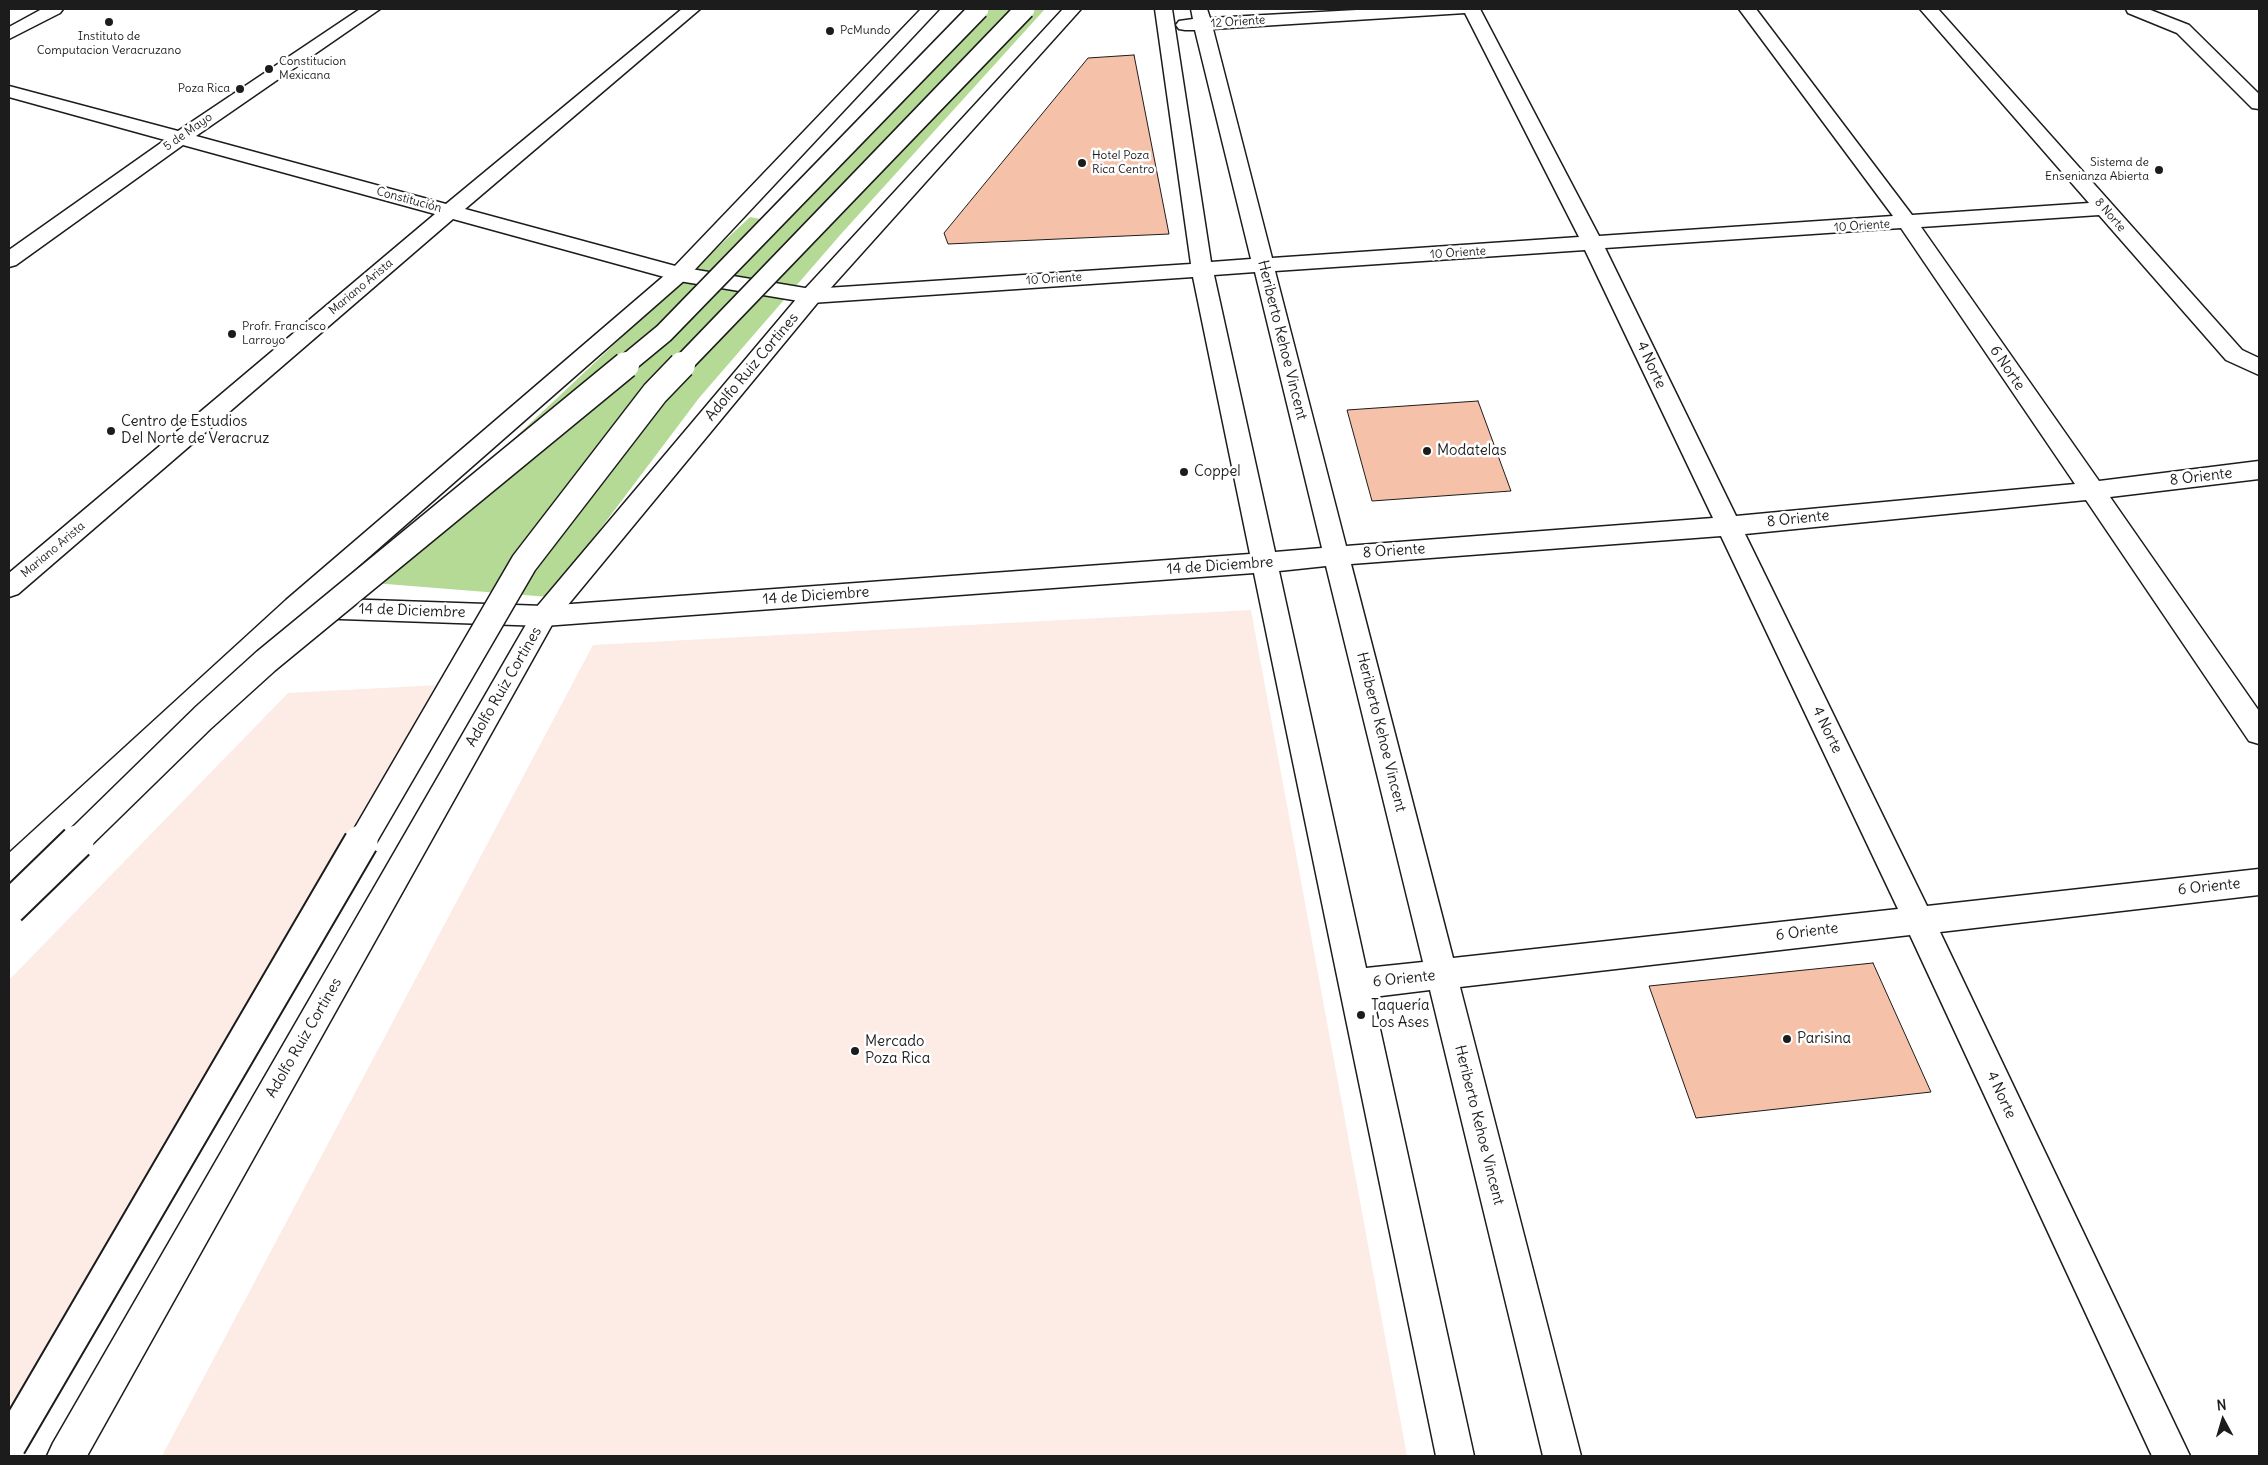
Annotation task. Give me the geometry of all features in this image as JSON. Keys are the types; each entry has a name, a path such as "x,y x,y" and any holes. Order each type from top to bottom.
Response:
{"street":[{"path":"9,34 54,9"},
{"name":"5 de Mayo","path":"9,260 180,138 371,9"},
{"name":"Mariano Arista","path":"9,587 450,211 692,9"},
{"path":"9,872 295,607 679,274 930,9"},
{"path":"9,908 203,718 266,661 664,333 979,9"},
{"path":"9,1445 524,563 655,393 1025,9"},
{"name":"Adolfo Ruiz Cortines","path":"66,1456 544,616 811,296 1072,9"},
{"name":"12 Oriente","path":"1164,17 1460,9"},
{"name":"4 Norte","path":"1472,9 1593,244 1918,919 2171,1456"},
{"name":"6 Norte","path":"1747,9 1908,223 2090,491 2259,733"},
{"name":"8 Norte","path":"1929,9 2234,354 2259,367"},
{"path":"2134,9 2184,29 2259,104"},
{"path":"1164,17 1202,270 1455,1456"},
{"name":"Heriberto Kehoe Vincent","path":"1201,17 1562,1456"},
{"name":"Constitución","path":"9,92 679,274 811,296"},
{"name":"10 Oriente","path":"811,296 1908,223 2105,208"},
{"name":"8 Oriente","path":"1336,556 1728,526 2090,491 2259,470"},
{"name":"14 de Diciembre","path":"295,607 544,616 1265,563 1336,556"},
{"name":"6 Oriente","path":"1354,984 2259,882"}],"shaded area":[{"name":"Mercado Poza Rica","path":"1251,610 1407,1456 162,1456 593,645"},
{"path":"457,684 9,1432 9,980 288,693"}],"green space":[{"path":"977,9 1045,9 841,234 699,398 549,597 361,582 750,217 771,221"}],"building":[{"path":"1134,55 1169,234 948,244 944,233 1088,58"},
{"name":"Modatelas","path":"1478,401 1511,491 1372,501 1347,410"},
{"name":"Parisina","path":"1873,963 1931,1092 1696,1118 1649,986"}],"place":[{"name":"Instituto de Computacion Veracruzano","path":"109,22"},
{"name":"PcMundo","path":"830,31"},
{"name":"Constitucion Mexicana","path":"269,69"},
{"name":"Poza Rica","path":"240,89"},
{"name":"Hotel Poza Rica Centro","path":"1082,163"},
{"name":"Sistema de Ensenianza Abierta","path":"2159,170"},
{"name":"Profr. Francisco Larroyo","path":"232,334"},
{"name":"Centro de Estudios Del Norte de Veracruz","path":"111,431"},
{"name":"Modatelas","path":"1427,451"},
{"name":"Coppel","path":"1184,472"},
{"name":"Taquería Los Ases","path":"1361,1015"},
{"name":"Parisina","path":"1787,1039"},
{"name":"Mercado Poza Rica","path":"855,1051"}]}
